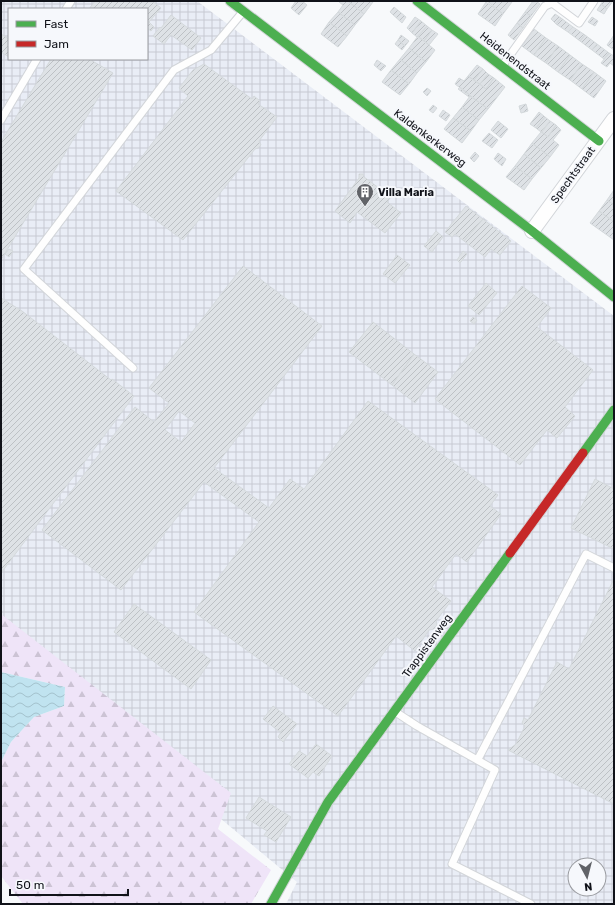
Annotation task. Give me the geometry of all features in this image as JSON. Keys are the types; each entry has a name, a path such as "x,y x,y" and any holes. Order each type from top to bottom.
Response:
{"street":[{"name":"Kaldenkerkerweg","path":"230,1 532,231 614,297"},
{"name":"Heidenendstraat","path":"417,1 599,141"},
{"name":"Spechtstraat","path":"532,231 614,119"},
{"name":"Trappistenweg","path":"271,904 328,802 614,410"}],"lane":[{"path":"502,66 545,6 553,2 579,23 594,1"},
{"path":"133,368 24,269 174,70 211,50 243,11"},
{"path":"1,120 36,60"},
{"path":"478,759 586,554 614,568"},
{"path":"394,711 417,726 496,770 452,864 531,904"}],"shaded area":[{"path":"1,1 197,1 614,316 614,904 286,904 297,882 1,637"}],"green space":[{"path":"1,614 231,793 218,829 271,870 251,904 23,904 1,876 1,762 11,742 34,717 64,706 65,687 1,672"}],"water":[{"path":"1,672 65,687 64,706 34,717 11,742 1,762"}],"building":[{"path":"95,1 152,1 161,8 149,22 154,27 151,31 148,29 148,8 90,8"},
{"path":"296,1 302,1 307,5 299,15 291,8"},
{"path":"348,1 364,14 355,25 338,12 343,5 339,2"},
{"path":"348,1 372,1 373,2 364,14"},
{"path":"487,1 511,1 512,2 503,14"},
{"path":"533,1 540,4 531,16 525,12"},
{"path":"603,1 613,1 607,9 601,4"},
{"path":"486,2 503,14 495,26 478,14"},
{"path":"601,4 607,9 604,14 597,10"},
{"path":"394,7 406,17 402,23 390,12"},
{"path":"338,12 355,25 347,36 329,22"},
{"path":"525,12 531,16 523,28 517,23"},
{"path":"555,14 561,18 556,24 551,19"},
{"path":"171,15 201,38 192,50 171,35 164,44 153,36"},
{"path":"415,17 421,21 412,33 407,28"},
{"path":"592,17 598,21 595,26 588,22"},
{"path":"561,18 573,27 568,32 556,24"},
{"path":"421,21 427,26 417,37 412,33"},
{"path":"329,22 347,36 338,47 321,34"},
{"path":"517,23 523,28 514,40 508,35"},
{"path":"427,26 432,30 424,41 418,37"},
{"path":"573,27 585,35 580,41 568,32"},
{"path":"534,29 546,38 534,55 522,46"},
{"path":"432,30 438,34 429,45 424,41"},
{"path":"1,34 8,38 8,56 1,52"},
{"path":"401,35 409,41 405,46 398,40"},
{"path":"585,35 597,44 592,50 580,41"},
{"path":"614,35 614,50 607,45"},
{"path":"418,36 435,50 426,62 409,48"},
{"path":"546,38 558,46 546,63 534,55"},
{"path":"398,40 405,46 402,50 395,44"},
{"path":"597,44 609,53 604,59 592,50"},
{"path":"558,46 570,55 558,72 546,63"},
{"path":"409,48 426,62 417,73 400,59"},
{"path":"609,53 614,56 614,66 610,63 607,67 601,63"},
{"path":"570,55 582,64 570,80 558,72"},
{"path":"400,59 417,73 409,84 391,70"},
{"path":"50,60 91,60 113,73 1,260 1,142"},
{"path":"377,60 386,66 381,71 374,65"},
{"path":"204,64 252,99 254,96 260,101 258,104 277,117 259,141 261,145 255,149 183,240 116,191 188,96 179,88 193,70"},
{"path":"582,64 594,72 582,89 570,80"},
{"path":"477,65 483,69 474,80 468,76"},
{"path":"483,69 488,74 480,84 474,80"},
{"path":"391,70 409,84 400,95 382,82"},
{"path":"594,72 606,81 594,98 582,89"},
{"path":"488,74 494,78 486,89 480,84"},
{"path":"468,76 486,89 494,78 505,87 488,109 455,84 459,78 464,81"},
{"path":"460,87 470,95 469,97 458,89"},
{"path":"427,88 431,91 427,96 423,92"},
{"path":"470,96 488,109 479,120 462,107"},
{"path":"526,104 528,111 521,113 519,106"},
{"path":"433,105 437,108 433,113 429,110"},
{"path":"462,107 479,120 471,131 453,118"},
{"path":"443,110 450,115 446,121 439,116"},
{"path":"539,112 545,117 536,128 530,124"},
{"path":"545,117 550,121 541,132 536,128"},
{"path":"453,118 471,131 462,143 444,129"},
{"path":"498,121 508,129 501,138 491,130"},
{"path":"550,121 556,125 548,137 542,132"},
{"path":"556,125 561,130 553,140 559,145 550,157 532,143 541,132 548,137"},
{"path":"489,133 498,140 492,148 482,141"},
{"path":"532,143 550,157 541,168 524,154"},
{"path":"475,152 479,156 474,162 470,158"},
{"path":"498,153 506,159 502,166 494,159"},
{"path":"524,154 541,168 532,179 515,166"},
{"path":"515,166 532,179 524,190 506,177"},
{"name":"Villa Maria","path":"359,174 363,174 364,177 391,197 387,202 401,213 385,233 357,212 350,223 335,211 359,178"},
{"path":"614,190 614,205 607,200"},
{"path":"607,200 614,205 614,222 599,211"},
{"path":"466,206 483,219 464,241 455,234 452,237 445,232"},
{"path":"599,211 614,222 614,240 590,223"},
{"path":"483,219 511,241 500,255 491,249 485,257 464,241"},
{"path":"436,231 443,237 432,252 424,246"},
{"path":"9,249 13,251 9,257 5,254"},
{"path":"463,251 467,254 460,263 457,260"},
{"path":"397,255 410,265 395,283 383,274"},
{"path":"243,266 322,326 214,468 269,508 290,479 304,489 368,401 498,495 490,506 501,514 467,562 456,554 432,587 451,601 436,621 437,625 434,629 429,630 415,651 396,636 338,716 194,612 259,522 204,482 121,590 42,530 135,407 154,422 169,403 149,388","holes":["179,411 195,423 181,442 165,430"]},
{"path":"486,283 497,293 479,315 468,306"},
{"path":"522,286 551,308 537,327 593,370 565,407 575,416 557,438 547,430 520,465 435,399"},
{"path":"1,298 22,311 134,396 1,573"},
{"path":"473,317 477,320 474,324 470,321"},
{"path":"373,322 414,354 392,385 349,352"},
{"path":"414,354 438,372 415,403 392,385"},
{"path":"595,479 614,489 614,549 571,528"},
{"path":"614,579 614,804 508,750 516,744 525,726 522,723 524,718 528,720 557,662 569,669"},
{"path":"134,604 211,660 191,689 114,632"},
{"path":"273,706 297,724 283,742 278,737 283,729 280,732 263,719"},
{"path":"316,744 332,756 319,776 313,772 308,778 289,764 299,751 307,756"},
{"path":"259,797 291,817 276,842 264,835 267,831 246,818"}],"traffic: fast":[{"path":"230,1 532,231 614,297"},
{"path":"417,1 599,141"},
{"path":"583,453 614,410"},
{"path":"271,904 328,802 510,553"}],"traffic: jam":[{"path":"510,553 583,453"}],"place":[{"name":"Villa Maria","path":"365,207"}]}
